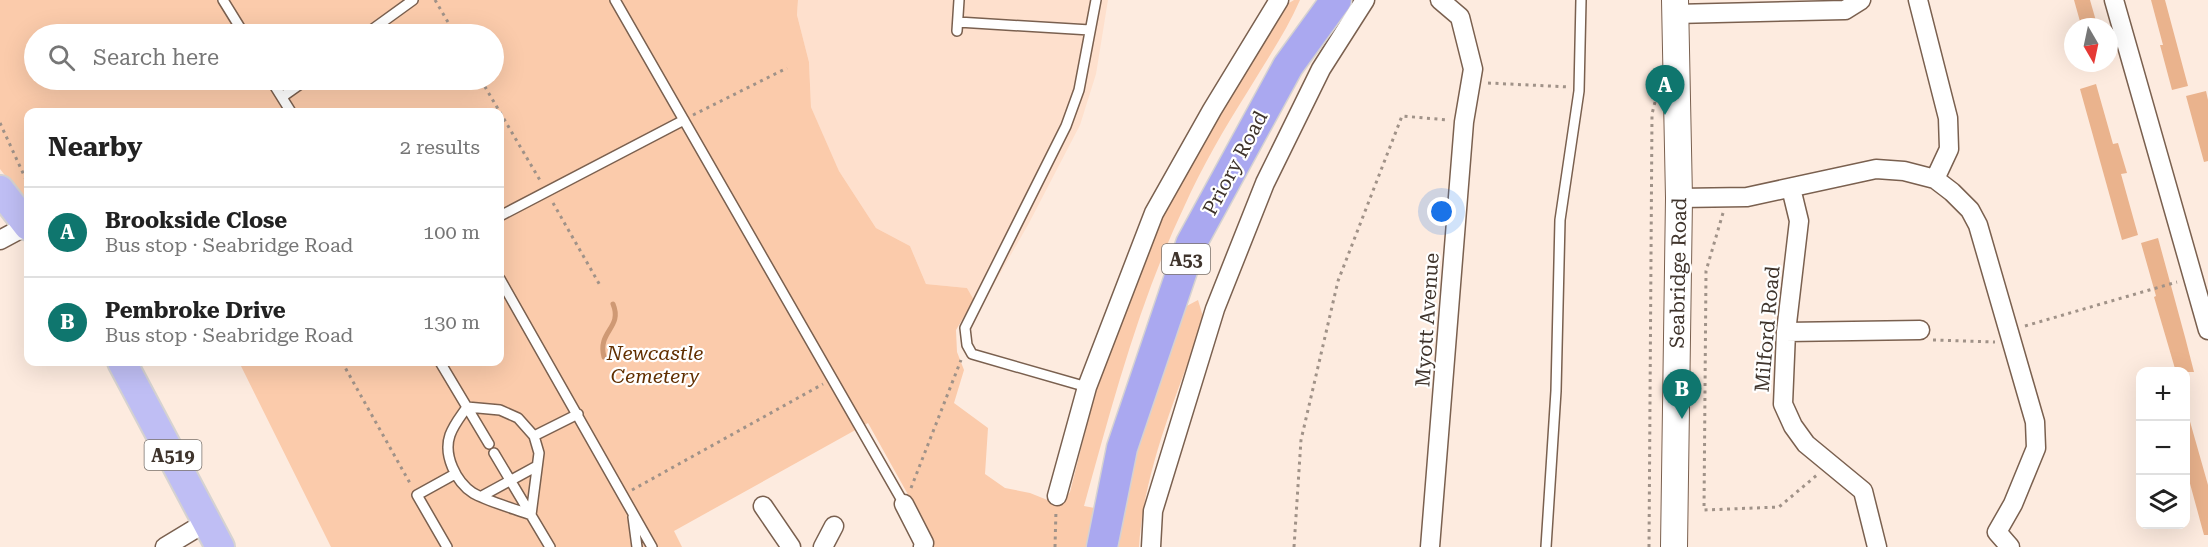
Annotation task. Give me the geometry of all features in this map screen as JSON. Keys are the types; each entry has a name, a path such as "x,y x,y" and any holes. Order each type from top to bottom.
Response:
{"highway":[{"name":"Priory Road","path":"1102,547 1122,448 1191,244 1288,66 1336,0"}],"main road":[{"name":"Seabridge Road","path":"1674,547 1679,198 1675,7"},
{"path":"0,190 24,220"},
{"name":"A519","path":"124,366 220,547"}],"street":[{"path":"1057,496 1087,387 1154,213 1212,110 1279,0"},
{"name":"Priory Road","path":"1151,547 1153,511 1215,309 1265,183 1322,69 1365,0"},
{"name":"Myott Avenue","path":"1430,547 1464,122 1473,69 1460,17 1440,0"},
{"path":"1675,7 1845,10 1862,0"},
{"path":"1918,0 1948,118 1949,149 1935,179"},
{"path":"2114,0 2208,330"},
{"path":"1679,198 1747,197 1876,169 1904,171 1935,179 1964,204 1978,225 2035,422 2036,448 2013,504 1997,532 2010,547"},
{"name":"Milford Road","path":"1791,188 1800,221 1786,332 1783,404 1793,426 1806,444 1863,491 1877,547"},
{"path":"0,240 24,227"},
{"path":"1786,332 1912,330"},
{"path":"904,504 924,543 923,547"},
{"path":"763,506 791,547"},
{"path":"165,547 208,521"},
{"path":"824,547 834,526"}],"lane":[{"path":"224,0 238,24"},
{"path":"380,24 413,0"},
{"path":"615,0 904,504"},
{"path":"958,0 957,26 1090,30"},
{"path":"1087,387 972,354 967,345 965,328 1066,126 1080,90 1096,0"},
{"path":"1546,547 1556,391 1560,220 1579,87 1581,0"},
{"path":"277,90 289,108"},
{"path":"282,97 292,90"},
{"path":"504,214 684,120"},
{"path":"504,286 652,547"},
{"path":"442,366 489,444"},
{"path":"467,407 500,410 518,418 534,436 539,453 531,515"},
{"path":"467,407 454,424 449,438 448,456 455,474 473,493 531,515"},
{"path":"534,436 578,414"},
{"path":"494,453 550,547"},
{"path":"482,496 537,466"},
{"path":"447,547 417,495 455,474"},
{"path":"632,512 637,547"}],"path":[{"path":"435,0 449,24"},
{"path":"684,120 787,68"},
{"path":"1471,82 1579,87"},
{"path":"487,90 497,108"},
{"path":"1649,547 1652,114 1658,94"},
{"path":"1294,547 1301,440 1338,282 1402,116 1464,122"},
{"path":"504,120 602,287"},
{"path":"0,123 24,175"},
{"path":"1723,197 1723,212 1706,271 1704,510 1779,507 1829,464"},
{"path":"1912,330 1924,339 1941,342 2010,336 2193,277"},
{"path":"904,504 967,345"},
{"path":"344,366 417,495"},
{"path":"623,495 833,379"},
{"path":"1055,547 1057,496"}],"shaded area":[{"path":"798,0 1108,0 1096,74 1080,125 1029,223 982,305 974,300 967,288 926,284 910,246 876,228 839,171 811,107 809,62 797,15"}],"green space":[{"name":"Newcastle Cemetery","path":"0,0 798,0 797,15 809,62 811,107 839,171 876,228 910,246 926,284 967,288 974,300 956,330 957,352 964,370 954,403 988,428 985,474 1005,488 1030,493 1060,505 1070,492 1094,397 1128,293 1156,228 1279,9 1294,0 1300,0 1191,192 1153,280 1116,392 1084,506 1121,513 1134,445 1181,309 1198,300 1204,320 1163,432 1147,489 1139,547 932,547 930,534 868,423 674,531 682,547 331,547 241,366 504,366 504,108 24,108 24,200 0,169"}],"building":[{"path":"2074,0 2090,0 2095,18 2079,18"},
{"path":"2151,0 2165,0 2188,86 2172,90"},
{"path":"2096,84 2113,144 2118,143 2127,173 2121,174 2138,235 2122,240 2080,89"},
{"path":"2206,91 2208,161 2204,162 2186,96"},
{"path":"2158,238 2194,372 2190,372 2190,367 2175,367 2141,243"},
{"path":"2190,422 2208,485 2208,535 2204,535 2190,484"}],"waterway":[{"path":"604,357 604,341 615,319 613,304"}],"place":[{"name":"Brookside Close","path":"1665,115"},
{"name":"Pembroke Drive","path":"1682,419"}]}
